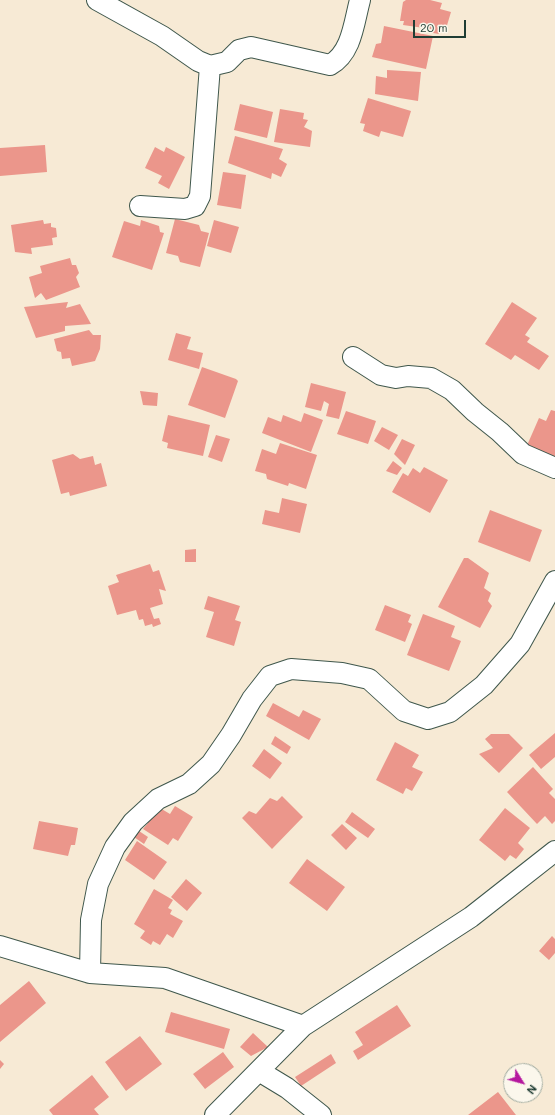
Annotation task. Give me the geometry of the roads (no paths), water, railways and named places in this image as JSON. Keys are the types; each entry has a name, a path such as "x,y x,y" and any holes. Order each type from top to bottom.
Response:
{"street":[{"path":"97,0 162,36 198,61 210,66 226,62 239,50 251,47 330,65 338,61 345,51 360,0"},
{"path":"140,206 185,209 195,206 200,196 210,66"},
{"path":"353,357 381,375 396,378 408,376 431,378 452,390 523,454 555,468"},
{"path":"90,973 91,920 98,884 115,848 133,822 158,800 189,784 211,764 231,735 252,699 270,676 291,669 342,673 369,679 404,711 428,719 450,712 484,685 520,644 555,581"},
{"path":"216,1115 302,1026 471,917 555,851"},
{"path":"0,946 90,973 165,978 302,1026"},
{"path":"259,1071 287,1088 321,1115"}]}
